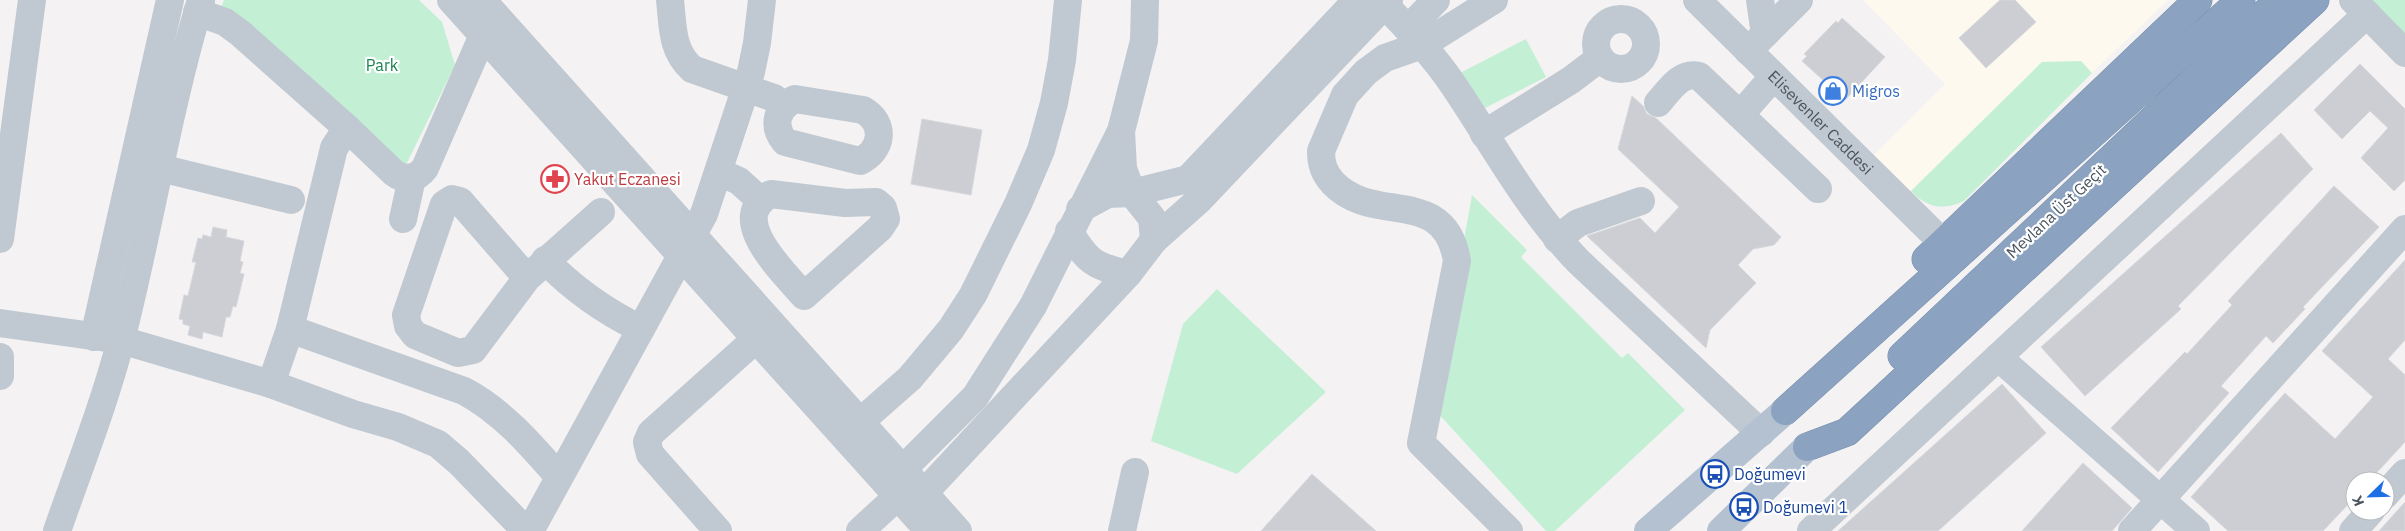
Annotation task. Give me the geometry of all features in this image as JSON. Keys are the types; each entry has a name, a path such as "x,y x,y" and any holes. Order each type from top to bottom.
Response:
{"highway":[{"path":"1785,411 1805,371 1943,244 2198,0"},
{"name":"Mevlana Üst Geçit","path":"1785,411 2241,0"},
{"name":"Mevlana Üst Geçit","path":"1807,447 2279,0"},
{"path":"1807,447 1847,432 2315,0"}],"main road":[{"path":"1648,531 1785,411"},
{"path":"1721,531 1807,447"}],"street":[{"path":"0,239 32,0"},
{"path":"57,531 102,404 107,338 170,0"},
{"path":"451,0 686,245 860,422 902,470 911,495 929,531"},
{"path":"482,0 686,245 756,339 911,495 958,531"},
{"path":"670,0 675,46 685,63 692,69 774,98 784,106"},
{"path":"0,323 107,338 272,384 398,428 438,444 459,462 528,531 704,214 747,87 757,43 762,0"},
{"path":"860,422 910,378 951,329 973,294 1018,204 1041,150 1054,103 1062,60 1068,0"},
{"path":"902,470 975,397 1033,306 1121,131 1144,41 1145,0"},
{"path":"1075,220 1108,194 1132,193 1188,179 1357,0"},
{"path":"1415,37 1436,0"},
{"path":"1494,0 1415,37 1385,58 1355,83 1345,95 1321,151 1321,161 1326,175 1346,194 1369,204 1422,212 1440,224 1447,232 1456,251 1457,262 1421,443 1509,531"},
{"name":"Elisevenler Caddesi","path":"1698,0 1756,42 1774,76 1943,244"},
{"path":"1756,42 1760,0"},
{"path":"1756,42 1799,0"},
{"path":"860,531 911,495 1128,274 1154,240 1198,201 1386,2 1453,85 1517,187 1557,239 1761,433"},
{"path":"107,338 160,168 199,6 232,26 347,128 394,173 404,178 412,178 425,168 483,35"},
{"path":"1811,531 1998,357 2360,7 2405,52"},
{"path":"1484,134 1571,80 1600,58"},
{"path":"1658,103 1680,79 1694,75 1699,76 1818,189"},
{"path":"1740,115 1774,76"},
{"path":"272,384 290,329 334,148 347,128"},
{"path":"1121,131 1124,169 1132,193 1152,218 1154,240"},
{"path":"160,168 291,200"},
{"path":"719,172 739,181 761,201"},
{"path":"403,219 412,178"},
{"path":"771,194 845,203 876,202 883,208 886,219 880,228 804,296 758,239 755,215 761,201 771,194"},
{"path":"601,212 536,269 510,299 477,346 468,352 458,352 415,335 408,326 406,315 444,204 448,201 460,201 536,269 560,276 595,303 640,330"},
{"path":"1557,239 1578,223 1641,201"},
{"path":"1075,220 1084,255 1106,269 1128,274"},
{"path":"2132,531 2405,229"},
{"path":"290,329 464,390 480,399 505,420 559,477"},
{"path":"718,531 650,454 647,442 651,433 756,339"},
{"path":"0,357 0,376"},
{"path":"1998,357 2196,531"},
{"path":"1122,531 1134,472"},
{"path":"2395,484 2405,473"},
{"path":"2353,531 2362,521"}],"shaded area":[{"path":"1863,0 2168,0 2092,73 2081,61 2042,62 1911,191 1874,155 1945,84"}],"green space":[{"name":"Park","path":"224,0 419,0 442,22 455,65 404,169 219,12"},
{"path":"2364,0 2405,0 2405,39"},
{"path":"1526,39 1546,77 1477,112 1458,74"},
{"path":"2081,61 2092,73 1964,201 1949,206 1936,206 1923,201 1911,191 2042,62"},
{"path":"1472,195 1527,250 1521,257 1622,358 1628,353 1685,410 1555,531 1546,531 1434,409"},
{"path":"1217,289 1326,392 1237,474 1151,441 1183,324"}],"building":[{"path":"2000,0 2015,0 2036,22 1986,68 1959,38"},
{"path":"1842,18 1885,57 1845,100 1802,61 1807,56 1804,54 1836,21 1838,23"},
{"path":"2360,64 2405,109 2405,180 2394,191 2361,158 2388,128 2370,111 2342,139 2314,110"},
{"path":"1632,96 1643,106 1647,114 1656,118 1781,237 1774,245 1753,249 1738,265 1756,283 1710,330 1706,348 1587,236 1640,218 1655,233 1679,207 1618,149"},
{"path":"922,119 982,130 971,195 911,184"},
{"path":"2281,133 2313,169 2178,306 2181,309 2085,396 2041,347"},
{"path":"2334,186 2379,227 2303,307 2305,309 2273,343 2266,336 2221,386 2229,393 2158,472 2111,428 2185,352 2187,354 2232,305 2228,301"},
{"path":"213,227 227,230 226,237 244,241 240,261 243,262 240,273 244,274 236,307 233,306 230,317 226,317 222,337 203,332 202,339 188,335 190,326 183,324 183,320 179,319 184,295 188,296 196,262 192,262 198,238 202,239 203,235 211,237"},
{"path":"2405,260 2405,340 2388,359 2405,375 2405,442 2378,471 2345,471 2345,508 2323,531 2228,531 2191,497 2285,393 2335,439 2373,397 2322,351"},
{"path":"2002,384 2046,433 1938,531 1838,531"},
{"path":"2083,463 2132,508 2112,531 2022,531"},
{"path":"1312,474 1376,531 1261,531"},
{"path":"2405,502 2405,531 2379,531 2388,521 2395,521 2395,513"}],"place":[{"name":"Migros","path":"1833,91"},
{"name":"Yakut Eczanesi","path":"555,179"},
{"name":"Doğumevi","path":"1715,474"},
{"name":"Doğumevi 1","path":"1744,507"}]}
